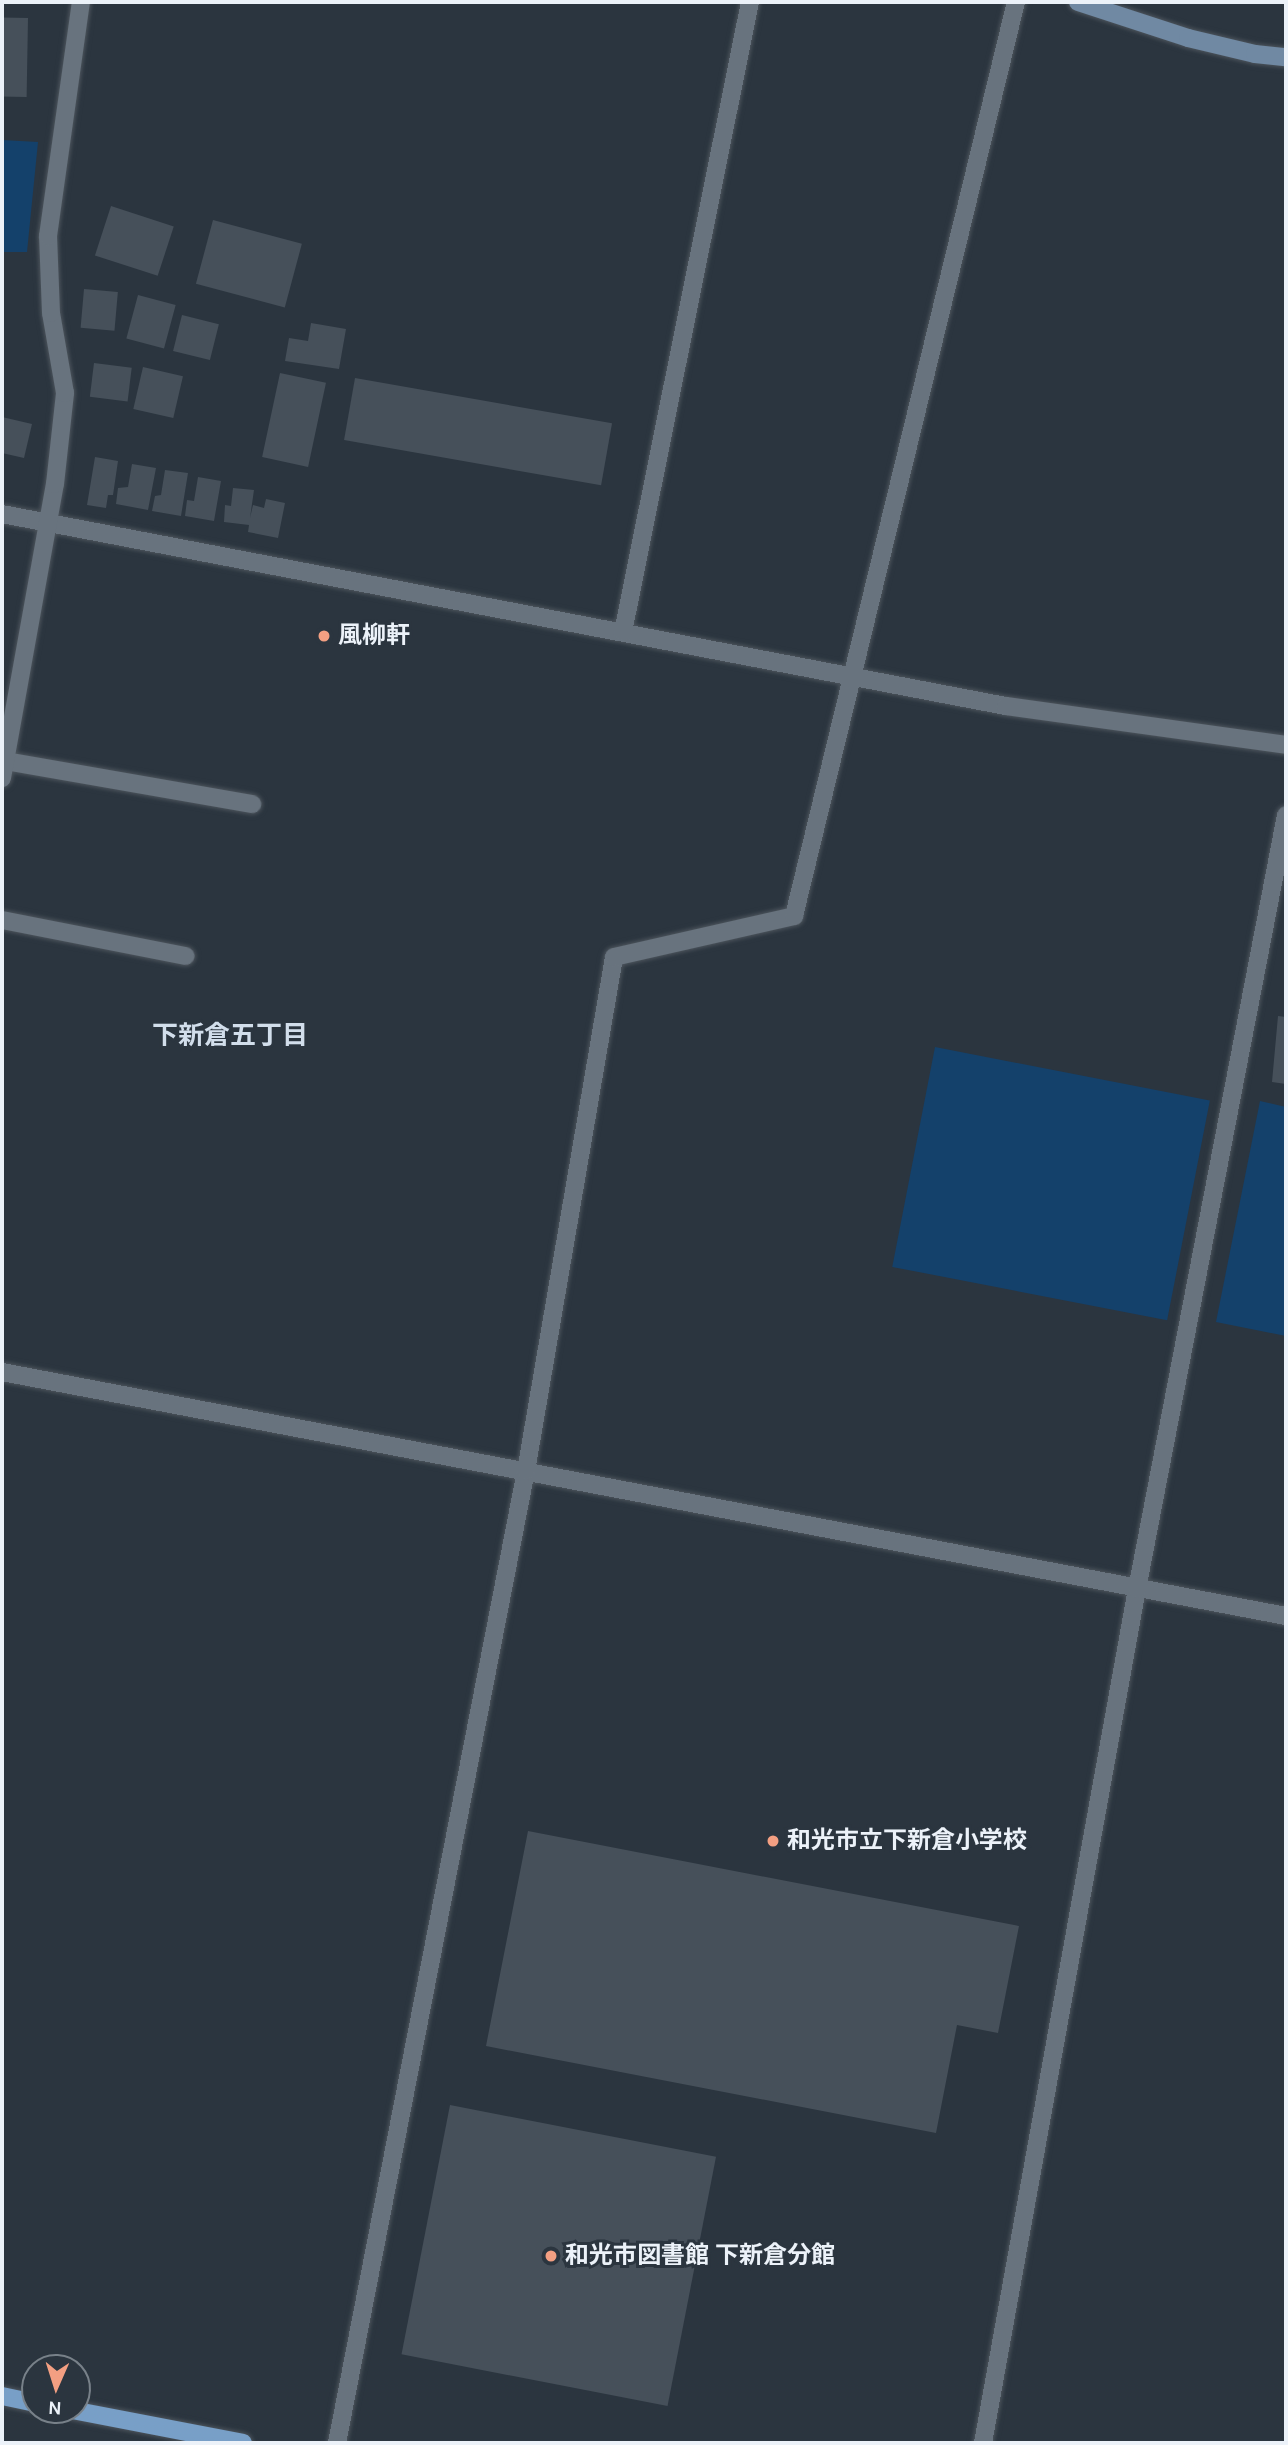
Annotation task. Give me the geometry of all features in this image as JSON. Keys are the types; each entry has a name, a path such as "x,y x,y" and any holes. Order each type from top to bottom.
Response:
{"main road":[{"path":"2,2396 21,2400"},
{"path":"91,2414 243,2443"}],"street":[{"path":"81,2 48,236 51,313 65,393 55,484 4,769 252,804"},
{"path":"623,632 750,2"},
{"path":"337,2443 526,1471 614,957 794,916 1016,2"},
{"path":"1079,2 1188,38 1255,54 1286,57"},
{"path":"2,514 851,674 1006,706 1286,745"},
{"path":"983,2443 1137,1589 1286,815"},
{"path":"2,920 185,956"},
{"path":"2,1372 1286,1616"}],"shaded area":[{"path":"2,140 38,142 27,252 2,252"},
{"path":"935,1047 1210,1100 1167,1320 892,1267"},
{"path":"1260,1101 1286,1107 1286,1336 1216,1322"}],"building":[{"path":"2,18 28,18 27,97 2,97"},
{"path":"111,206 174,226 158,276 95,255"},
{"path":"213,220 302,244 285,308 196,284"},
{"path":"84,289 118,292 114,331 81,328"},
{"path":"138,295 176,305 164,349 126,338"},
{"path":"182,315 219,324 210,360 173,351"},
{"path":"311,323 346,329 339,369 285,361 289,338 308,341"},
{"path":"94,363 132,368 128,401 90,397"},
{"path":"143,367 183,376 173,418 133,409"},
{"path":"280,373 326,383 308,467 262,457"},
{"path":"355,378 612,423 601,485 344,440"},
{"path":"2,417 32,424 24,458 2,453"},
{"path":"95,457 118,461 113,495 108,495 106,508 87,505"},
{"path":"132,464 156,468 148,510 116,504 118,488 128,487"},
{"path":"165,470 188,473 181,516 152,511 155,496 161,495"},
{"path":"198,477 221,481 214,521 185,516 187,500 194,501"},
{"path":"233,488 254,490 250,518 253,505 264,508 266,499 285,503 278,538 248,532 249,525 224,522 225,505 231,506"},
{"path":"1278,1016 1286,1017 1286,1084 1272,1082"},
{"path":"528,1831 1019,1926 998,2033 957,2025 936,2133 486,2046"},
{"path":"450,2105 716,2157 668,2406 402,2354"}],"place":[{"name":"風柳軒","path":"324,636"},
{"name":"和光市立下新倉小学校","path":"773,1841"},
{"name":"和光市図書館 下新倉分館","path":"551,2256"}],"district":[{"name":"下新倉五丁目","path":"230,1036"}]}
